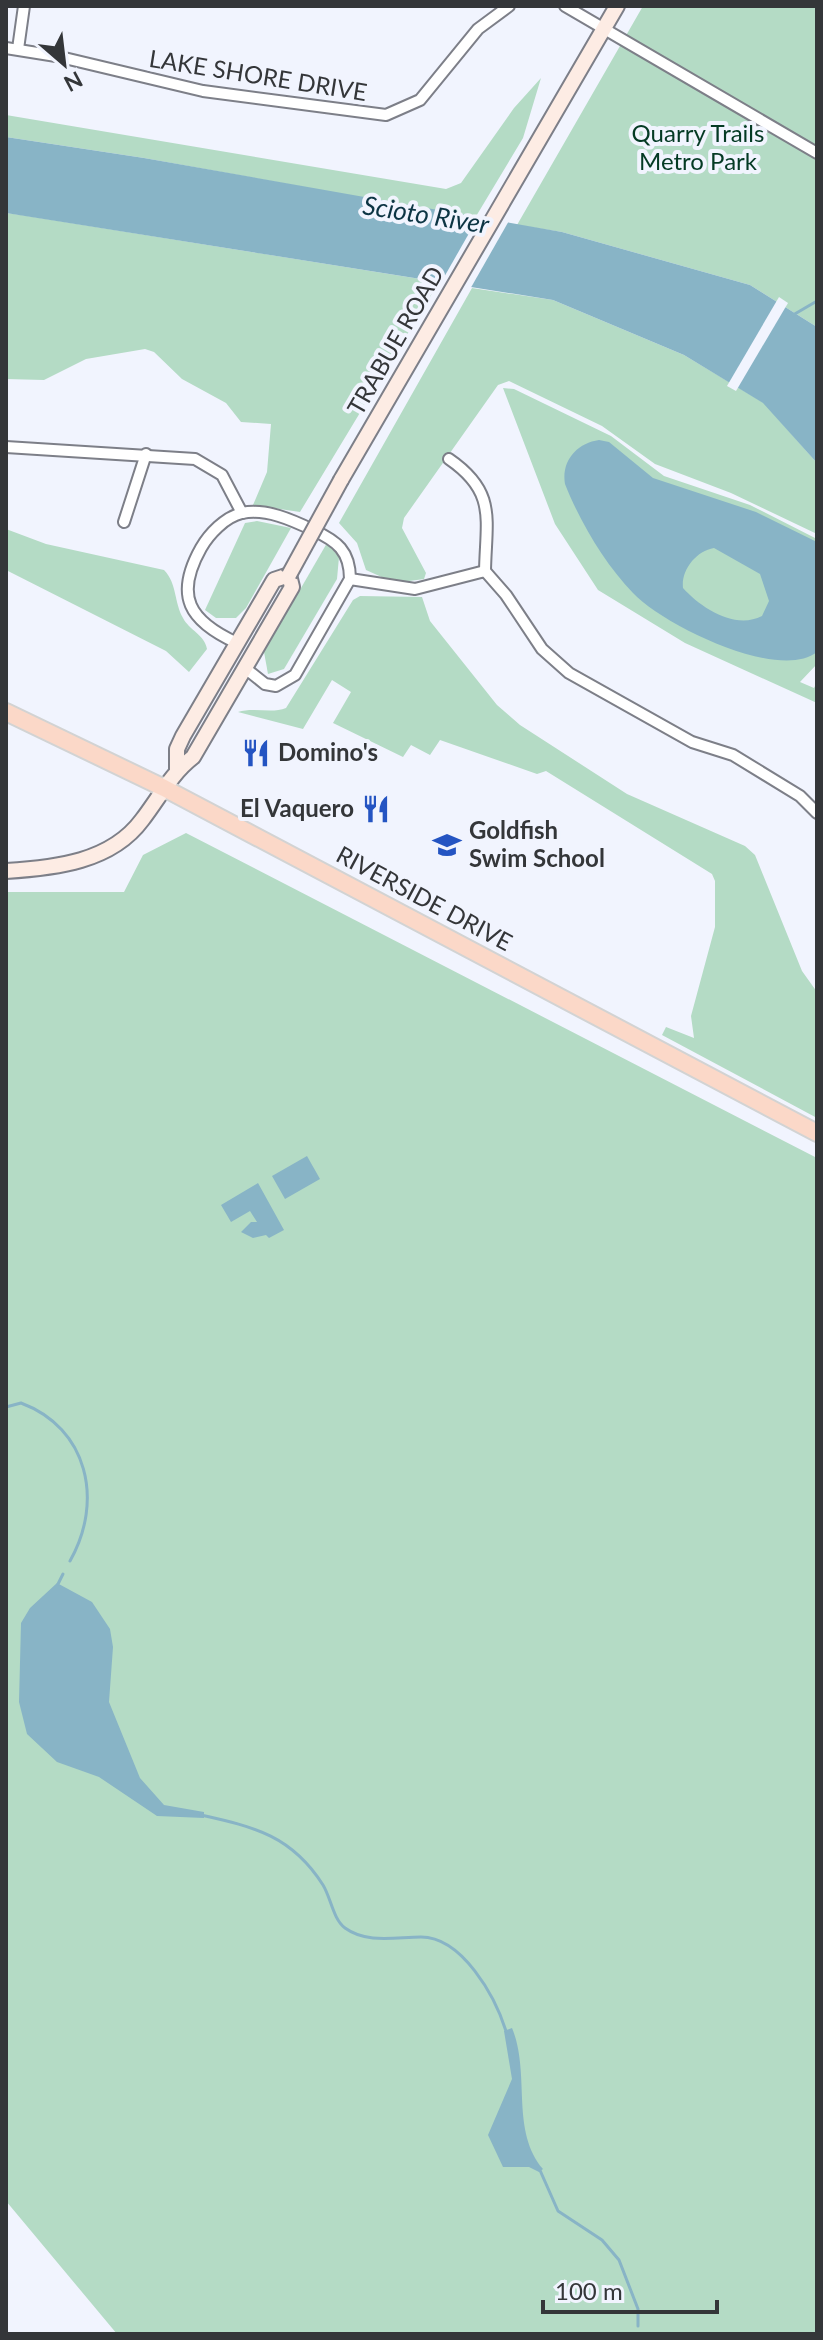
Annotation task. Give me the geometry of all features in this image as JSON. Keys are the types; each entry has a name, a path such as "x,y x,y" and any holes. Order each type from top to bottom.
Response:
{"main road":[{"name":"TRABUE ROAD","path":"6,871 73,863 114,847 137,827 177,770 193,757 292,587 289,575 341,480 617,6"},
{"name":"TRABUE ROAD","path":"177,770 177,749 183,736 274,580 289,575"},
{"name":"RIVERSIDE DRIVE","path":"6,712 164,788 817,1133"}],"street":[{"path":"12,48 24,6"},
{"name":"LAKE SHORE DRIVE","path":"12,48 203,91 386,115 420,100 478,29 509,6"},
{"path":"565,6 817,153"},
{"path":"6,447 185,457 222,475 242,513"},
{"path":"124,522 146,454"},
{"path":"449,459 471,474 484,497 485,571 506,595 542,649 569,673 692,742 733,755 800,796 817,813"},
{"path":"237,643 213,632 194,614 186,583 206,539 216,528 242,513 273,514 328,537 346,554 350,579 295,675 287,683 265,684 245,668"},
{"path":"350,579 415,589 485,571"}],"green space":[{"name":"Quarry Trails Metro Park","path":"643,6 817,6 817,327 750,285 562,232 517,225"},
{"path":"541,78 523,138 475,218 144,158 6,137 6,115 446,189 461,183 514,108"},
{"path":"6,213 439,282 300,512 253,505 267,472 271,424 241,422 226,403 182,379 154,352 145,349 86,359 44,380 6,379"},
{"path":"472,288 553,300 684,355 764,403 817,463 817,534 731,493 655,464 602,426 509,381 498,385 404,518 402,528 426,573 424,579 395,583 366,570 357,543 339,523"},
{"path":"503,388 514,389 611,436 664,476 750,505 817,539 817,664 800,682 814,688 817,682 817,703 685,643 598,590 555,524"},
{"path":"257,521 291,528 246,608 236,618 216,618 205,610 245,523"},
{"path":"6,529 46,544 164,570 171,581 183,618 207,649 189,672 166,651 6,570"},
{"path":"327,543 339,557 337,579 284,669 268,674 264,652"},
{"path":"360,596 422,597 430,621 497,705 520,725 627,794 745,846 755,855 802,971 817,992 817,1118 662,1035 666,1027 694,1038 691,1016 715,927 715,881 712,874 546,771 537,774 440,740 430,755 411,745 403,757 333,723 351,692 332,680 303,729 238,712 286,708 353,600"},
{"path":"186,833 817,1158 817,2334 117,2334 6,2201 6,892 124,892 143,855"}],"water":[{"name":"Scioto River","path":"6,137 144,158 562,232 750,285 817,327 817,463 763,403 684,355 553,300 6,213"},
{"path":"591,442 609,442 653,478 756,512 817,542 817,652 799,659 776,660 750,655 694,634 648,606 633,593 594,542 565,484 564,476 572,454","holes":["714,548 760,574 769,601 762,616 752,620 719,615 699,603 683,588 684,575 691,562 701,553"]},
{"path":"307,1156 320,1179 285,1199 272,1176"},
{"path":"258,1183 284,1230 269,1238 266,1235 253,1238 241,1232 251,1222 257,1222 250,1211 231,1222 221,1205"},
{"path":"57,1583 92,1602 110,1629 113,1647 109,1702 140,1778 164,1805 204,1812 204,1818 157,1816 99,1777 57,1762 27,1734 19,1702 21,1623 30,1608"},
{"path":"512,2028 520,2064 527,2137 543,2169 539,2172 529,2167 503,2167 488,2135 512,2079 504,2031"}],"pier":[{"path":"480,214 510,219 469,291 439,286"},
{"path":"779,297 788,303 736,391 727,386"}],"waterway":[{"path":"793,315 817,301"},
{"path":"6,1407 21,1403 44,1415 62,1430 75,1448 87,1491 86,1515 70,1561"},
{"path":"58,1584 63,1574"},
{"path":"201,1815 238,1824 285,1844 311,1868 326,1890 338,1919 354,1933 382,1938 421,1937 450,1947 475,1971 494,2002 506,2031"},
{"path":"539,2168 558,2211 602,2240 619,2260 638,2309 638,2326"}],"place":[{"name":"Domino's","path":"256,753"},
{"name":"El Vaquero","path":"376,809"},
{"name":"Goldfish Swim School","path":"447,845"}]}
